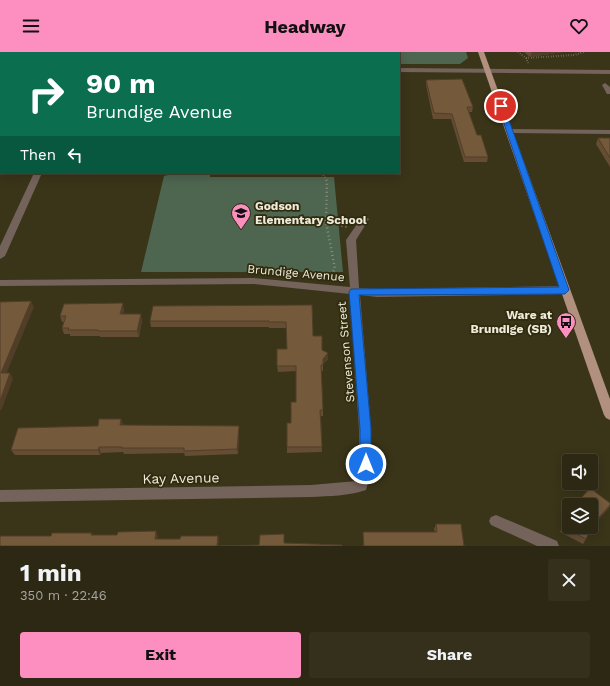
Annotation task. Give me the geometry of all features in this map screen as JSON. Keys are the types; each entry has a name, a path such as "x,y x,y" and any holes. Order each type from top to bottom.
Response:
{"main road":[{"path":"481,52 610,415"}],"street":[{"path":"400,70 610,72"},
{"path":"606,85 610,92"},
{"path":"510,131 610,132"},
{"path":"0,256 38,174"},
{"name":"Stevenson Street","path":"362,486 365,472 365,429 351,240 365,219"},
{"name":"Brundige Avenue","path":"0,283 254,281 281,282 354,292 565,290"},
{"name":"Kay Avenue","path":"0,496 311,491 335,490 362,486"},
{"path":"496,521 552,546"}],"path":[{"path":"526,58 574,55 584,52"},
{"path":"309,274 330,275 335,269 326,222 327,181 323,174"},
{"path":"326,222 358,229"}],"green space":[{"path":"400,52 466,52 468,58 460,64 400,64"},
{"name":"Godson Elementary School","path":"172,174 210,174 210,177 334,177 343,272 141,272 164,176"}],"building":[{"path":"462,79 473,107 467,107 477,135 481,135 488,157 465,157 452,114 434,113 426,80"},
{"path":"598,138 610,138 610,158"},
{"path":"31,301 1,373 10,373 0,401 0,302"},
{"path":"123,303 120,314 141,314 137,331 68,330 69,328 62,328 66,316 60,316 64,304"},
{"path":"312,305 313,336 322,336 322,350 328,353 323,359 323,365 321,365 323,410 320,410 322,447 287,447 287,423 291,423 291,402 296,402 296,366 277,366 277,349 287,349 286,322 150,321 153,306"},
{"path":"99,419 121,419 120,425 239,426 237,449 184,451 184,448 99,447 98,450 11,450 18,428 98,426"},
{"path":"588,490 593,490 610,503 610,505 598,518 598,498 581,498"},
{"path":"436,524 461,524 464,546 364,546 363,532 437,532"},
{"path":"156,531 155,539 180,539 181,536 218,536 217,546 0,546 0,536 51,536 52,533 92,533 91,535 117,535 118,532"},
{"path":"284,534 284,543 342,545 342,546 217,546 259,545 260,535"},
{"path":"576,534 588,534 586,539"}],"place":[{"name":"Godson Elementary School","path":"241,230"},
{"name":"Ware at Brundige (SB)","path":"566,339"}],"route":[{"path":"366,464 365,429 354,292 565,290 501,106"}]}
